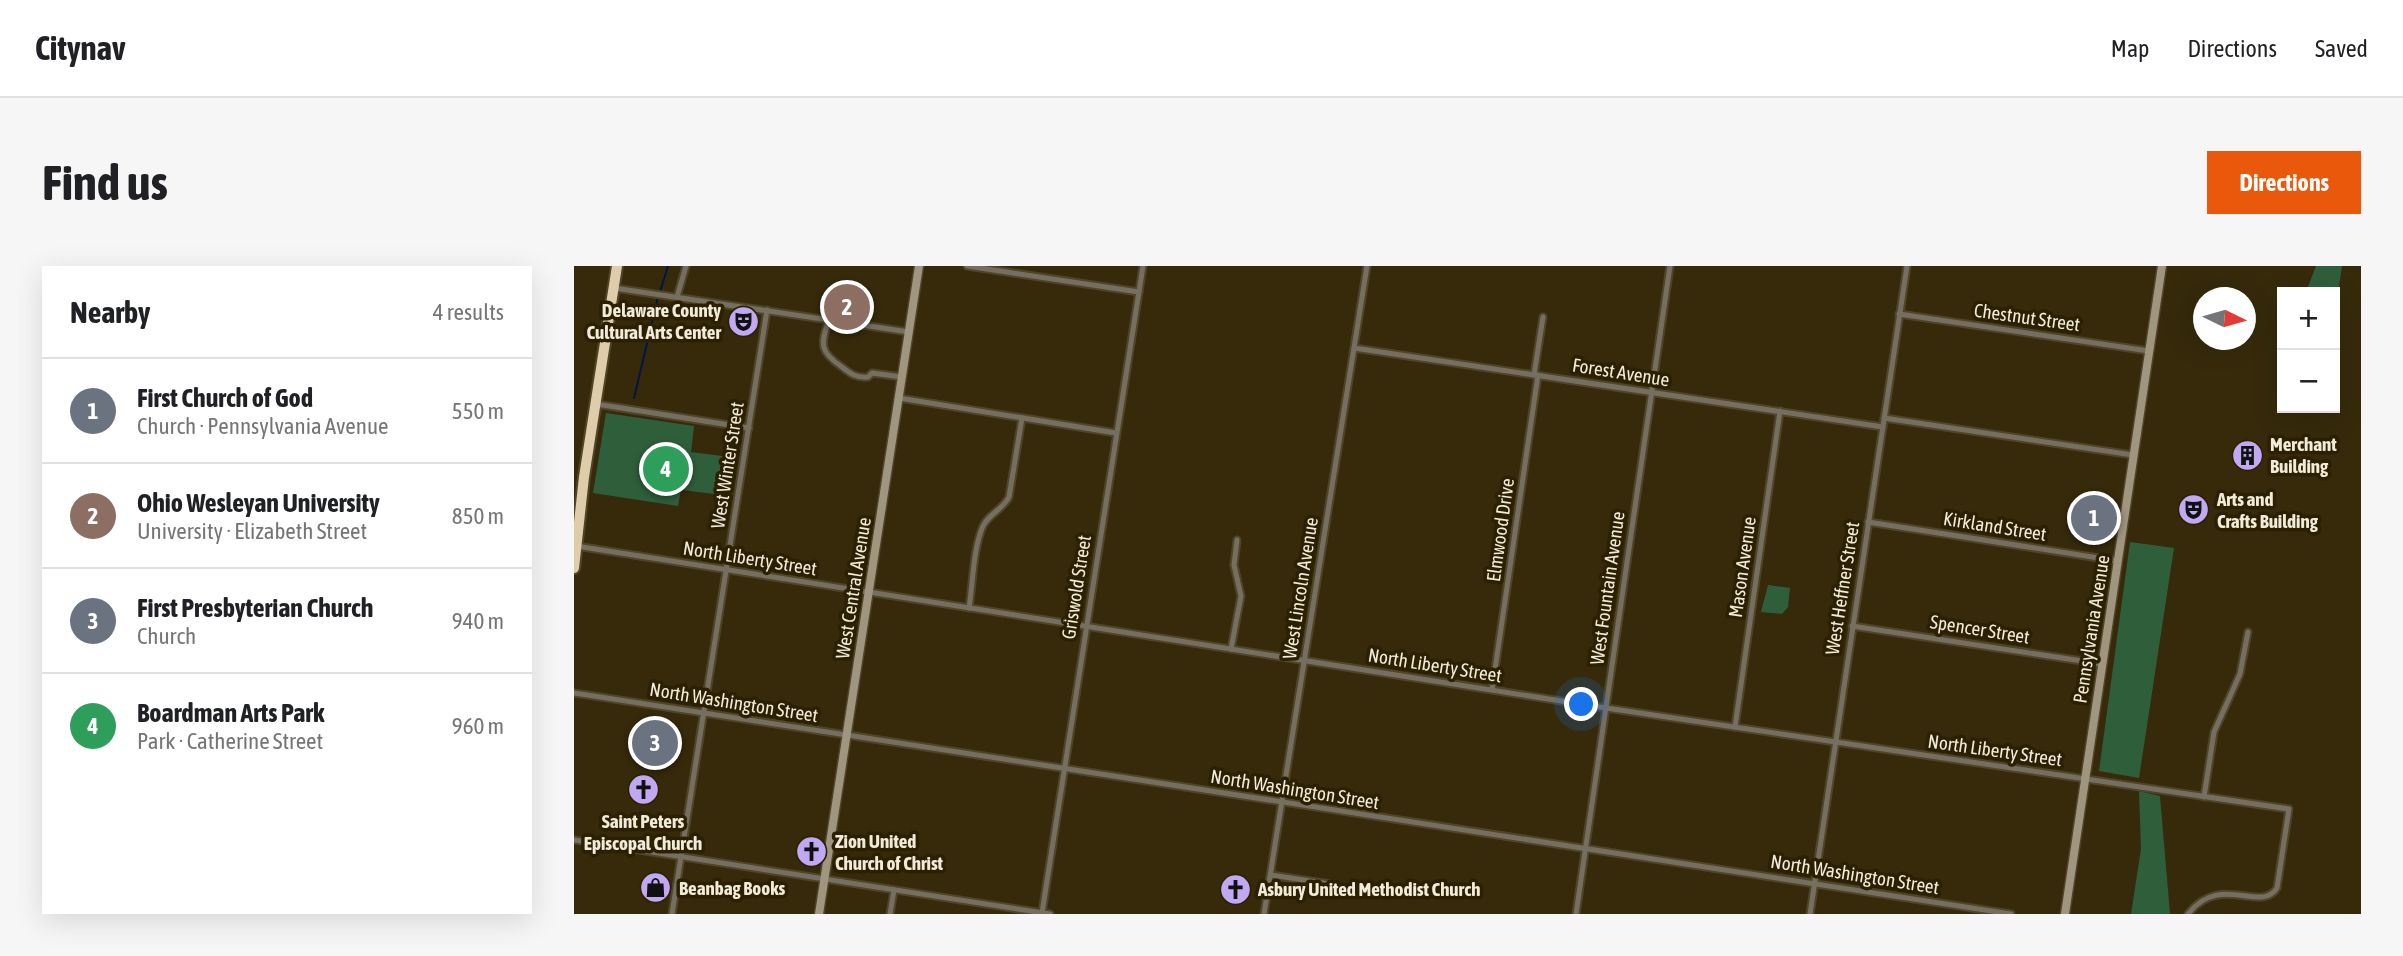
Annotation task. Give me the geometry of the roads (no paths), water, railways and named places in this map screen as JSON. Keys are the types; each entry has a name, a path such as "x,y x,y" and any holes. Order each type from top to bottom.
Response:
{"highway":[{"path":"574,568 595,403 617,266"}],"main road":[{"name":"West Central Avenue","path":"818,914 919,266"},
{"name":"Pennsylvania Avenue","path":"2065,914 2162,266"}],"street":[{"path":"677,297 686,266"},
{"path":"967,266 1139,292"},
{"name":"Griswold Street","path":"1042,913 1143,266"},
{"name":"West Lincoln Avenue","path":"1264,914 1367,266"},
{"name":"West Fountain Avenue","path":"1576,914 1670,266"},
{"name":"West Heffner Street","path":"1810,914 1907,266"},
{"path":"613,288 909,332"},
{"name":"West Winter Street","path":"672,914 767,310"},
{"name":"Chestnut Street","path":"1899,314 2149,351"},
{"name":"Elmwood Drive","path":"1492,690 1543,317"},
{"path":"829,320 823,346 829,359 855,377 868,377 872,373 902,377"},
{"name":"Forest Avenue","path":"1354,348 1883,427"},
{"path":"899,398 1116,433"},
{"path":"595,403 749,428"},
{"name":"Mason Avenue","path":"1735,727 1780,411"},
{"path":"970,608 981,532 987,520 1002,508 1009,497 1022,418"},
{"path":"1884,418 2133,455"},
{"name":"Kirkland Street","path":"1868,522 2118,561"},
{"path":"1231,649 1241,596 1234,565 1237,540"},
{"name":"North Liberty Street","path":"575,546 1606,708 2289,809 2277,888 2271,896 2261,900 2234,893 2216,894 2201,901 2188,914"},
{"name":"Spencer Street","path":"1852,626 2102,664"},
{"path":"2204,797 2214,732 2240,674 2248,632"},
{"name":"North Washington Street","path":"574,692 1282,804 2011,914"},
{"path":"574,840 1050,914"},
{"path":"1271,875 1330,884"},
{"path":"890,914 894,890"}],"waterway":[{"path":"660,292 668,266"},
{"path":"634,398 658,297"}],"place":[{"name":"Ohio Wesleyan University","path":"847,307"},
{"name":"Delaware County Cultural Arts Center","path":"744,321"},
{"name":"Merchant Building","path":"2247,455"},
{"name":"Boardman Arts Park","path":"666,469"},
{"name":"Arts and Crafts Building","path":"2194,510"},
{"name":"First Church of God","path":"2094,518"},
{"name":"First Presbyterian Church","path":"655,743"},
{"name":"Saint Peters Episcopal Church","path":"643,790"},
{"name":"Zion United Church of Christ","path":"812,852"},
{"name":"Beanbag Books","path":"656,888"},
{"name":"Asbury United Methodist Church","path":"1235,889"}]}
